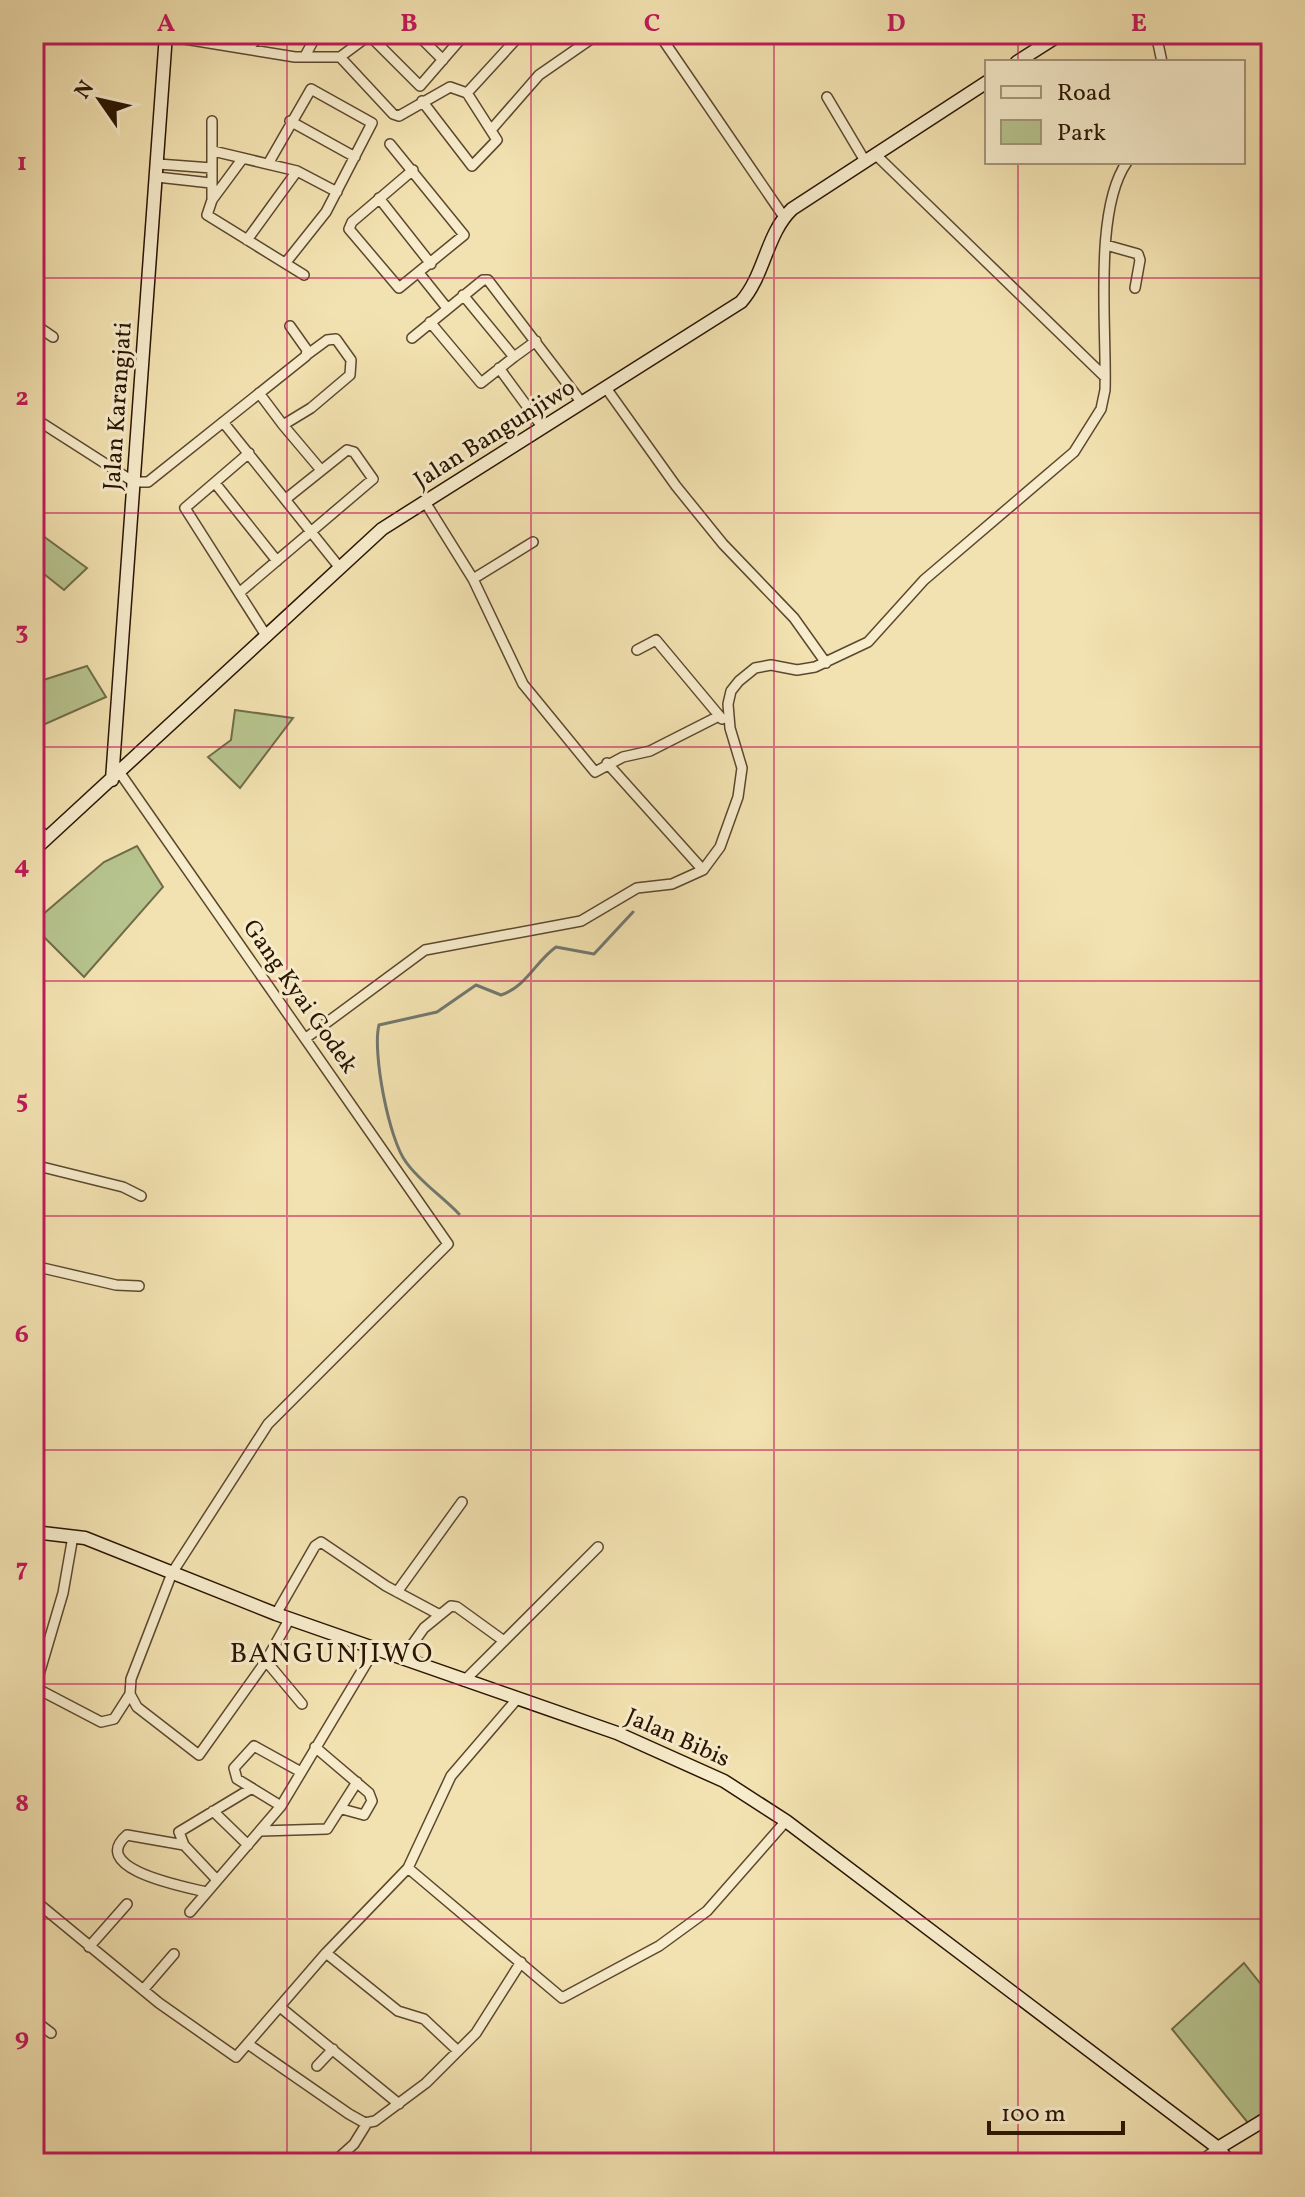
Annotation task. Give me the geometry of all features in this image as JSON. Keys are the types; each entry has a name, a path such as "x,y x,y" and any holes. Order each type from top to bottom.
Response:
{"main road":[{"name":"Jalan Karangjati","path":"116,777 166,35"},
{"path":"1020,60 1054,36"},
{"path":"784,217 985,83"},
{"name":"Jalan Bangunjiwo","path":"34,850 382,529 741,302 761,274 784,217"},
{"name":"Jalan Bibis","path":"34,1532 73,1536 276,1614 679,1759 757,1800 1218,2148 1230,2163"},
{"path":"1218,2148 1271,2116"}],"street":[{"path":"247,49 262,34"},
{"path":"305,56 317,34"},
{"path":"417,34 443,60"},
{"path":"166,35 247,49 340,57 370,35 418,85 465,34"},
{"path":"467,93 521,34"},
{"path":"491,130 539,75 591,39 591,34"},
{"path":"659,34 784,217"},
{"path":"1156,34 1162,60"},
{"path":"340,57 393,114 399,116 422,101 450,87 467,93 497,140 470,166 422,101"},
{"path":"268,164 311,89 372,123 337,192 287,261"},
{"path":"827,97 870,157 1105,377"},
{"path":"212,121 212,200 208,217 287,261 289,267 304,275"},
{"path":"290,121 355,157"},
{"path":"390,144 413,170 464,235 399,288 350,231 352,222 413,170"},
{"path":"213,151 297,171 337,192"},
{"path":"212,200 243,158"},
{"path":"306,1038 425,950 581,921 637,888 672,884 703,870 720,847 738,797 742,768 730,728 731,691 755,668 771,665 797,670 826,663 868,642 924,580 1074,452 1101,409 1105,377 1106,245 1110,204 1118,176 1126,164"},
{"path":"157,170 212,168"},
{"path":"157,170 211,183"},
{"path":"247,240 297,171"},
{"path":"379,198 431,264"},
{"path":"1106,245 1138,254 1135,288"},
{"path":"419,273 447,308"},
{"path":"412,338 463,295 488,280 582,403"},
{"path":"463,295 514,357"},
{"path":"430,322 477,382 481,383 536,341"},
{"path":"34,324 53,337"},
{"path":"290,326 308,354"},
{"path":"34,418 134,482 152,479 308,354 330,338 336,339 351,360 352,370 343,383 283,425"},
{"path":"499,368 543,428"},
{"path":"606,388 676,486 723,544 794,618 826,663"},
{"path":"259,393 321,470"},
{"path":"223,422 287,498 340,568"},
{"path":"239,593 373,479 350,450 287,498"},
{"path":"249,453 185,508 267,637"},
{"path":"215,483 277,561"},
{"path":"425,502 473,579 523,684 595,772 607,763 650,751 719,716"},
{"path":"473,579 533,542"},
{"path":"637,650 656,640 730,728"},
{"path":"607,763 703,870"},
{"name":"Gang Kyai Godek","path":"116,777 306,1038 448,1244 268,1424 172,1573"},
{"path":"34,824 47,838"},
{"path":"34,1165 123,1187 141,1196"},
{"path":"34,1266 116,1285 139,1286"},
{"path":"397,1592 462,1502"},
{"path":"73,1536 63,1593 34,1688 108,1722 119,1714 130,1694 131,1679 172,1573"},
{"path":"276,1614 315,1546 321,1542 397,1592 440,1615"},
{"path":"464,1681 598,1547"},
{"path":"402,1659 424,1628 451,1606 457,1607 504,1641"},
{"path":"130,1694 137,1707 199,1755 266,1661 290,1618"},
{"path":"190,1912 281,1806 375,1649"},
{"path":"266,1661 302,1704"},
{"path":"34,1900 143,1990 236,2057 326,1953 408,1868 451,1776 517,1699"},
{"path":"281,1806 237,1779 233,1772 251,1747 301,1772"},
{"path":"315,1747 369,1793 372,1807 358,1815 342,1809"},
{"path":"261,1831 327,1829 357,1782"},
{"path":"217,1880 184,1845 179,1832 252,1788"},
{"path":"213,1811 248,1845"},
{"path":"408,1868 558,1996 565,1997 659,1946 707,1911 786,1821"},
{"path":"184,1845 127,1835 121,1840 118,1858 122,1864 151,1876 206,1892"},
{"path":"89,1947 127,1904"},
{"path":"326,1953 398,2011 424,2019 458,2051"},
{"path":"143,1990 174,1954"},
{"path":"333,2163 354,2144 367,2123 399,2104 476,2033 521,1962"},
{"path":"280,2007 399,2104"},
{"path":"34,2020 51,2033"},
{"path":"248,2044 367,2123"},
{"path":"317,2066 333,2049"},
{"path":"1198,2163 1218,2148"}],"green space":[{"path":"39,533 87,568 64,590 34,566 34,539"},
{"path":"87,666 106,697 34,729 34,683"},
{"path":"235,710 293,718 240,788 208,757 231,740"},
{"path":"137,846 163,887 84,977 34,927 34,922 104,862"},
{"path":"1244,1963 1271,1997 1271,2107 1248,2123 1172,2029"}],"waterway":[{"path":"459,1214 418,1176 400,1151 388,1116 380,1074 379,1025 437,1012 476,985 501,995 518,986 556,947 594,954 633,912"}],"district":[{"name":"BANGUNJIWO","path":"332,1652"}]}
